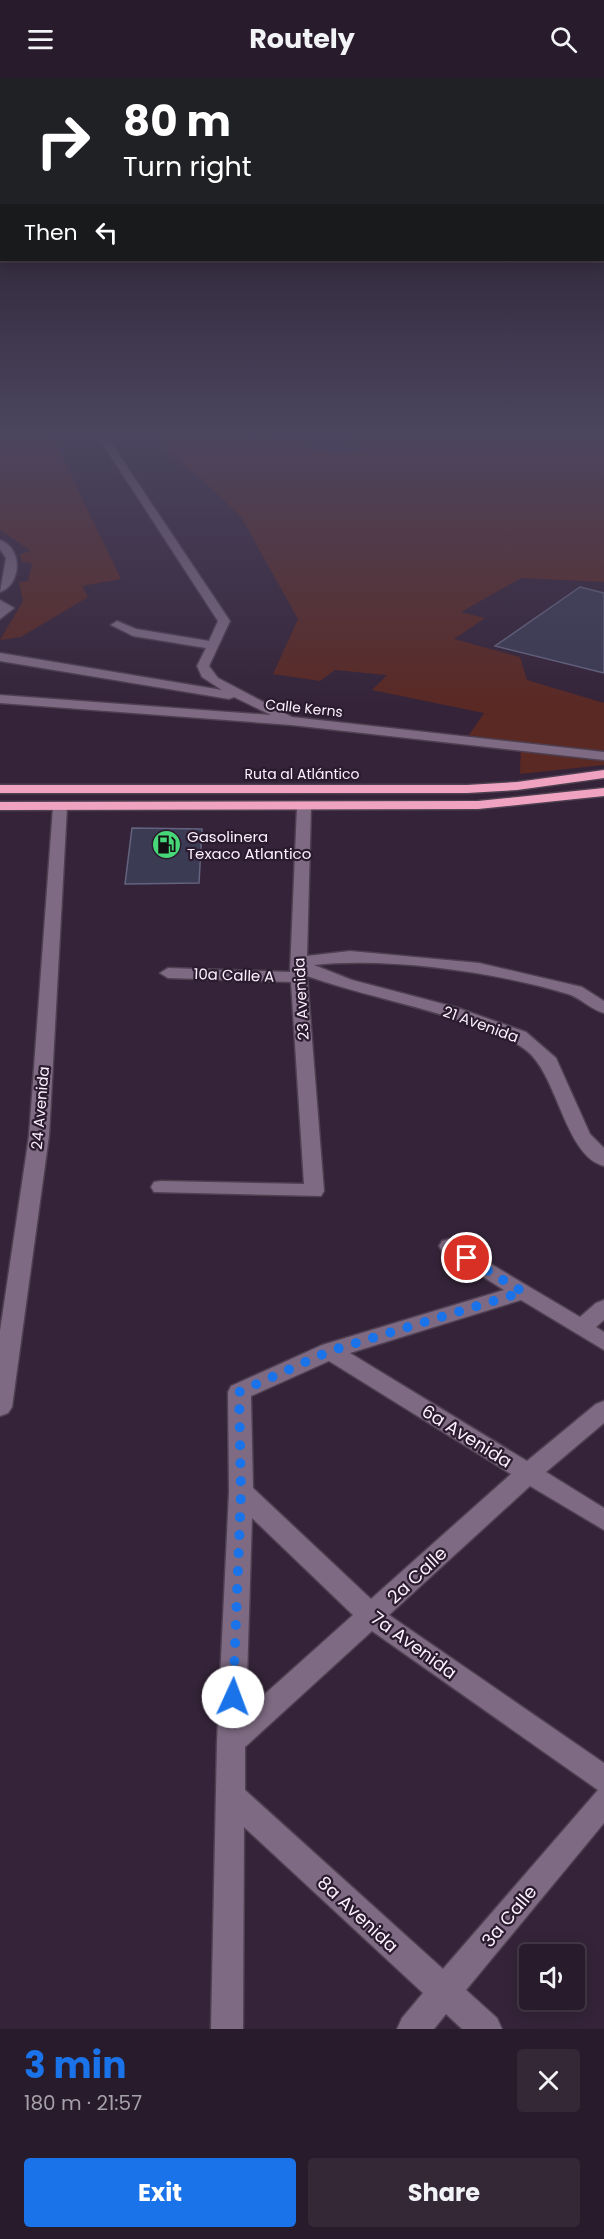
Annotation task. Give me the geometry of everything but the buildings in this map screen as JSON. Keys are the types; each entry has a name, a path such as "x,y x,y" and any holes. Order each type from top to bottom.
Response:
{"highway":[{"name":"Ruta al Atlántico","path":"0,789 466,789 517,786 604,774"},
{"path":"0,806 304,807 478,804 604,792"}],"street":[{"path":"160,524 224,621 204,666 206,674 214,681 253,699 291,721"},
{"path":"0,543 11,553 6,583 1,589 1,610"},
{"path":"117,625 133,632 212,645"},
{"path":"0,657 253,699"},
{"name":"Calle Kerns","path":"0,699 291,721 604,756"},
{"name":"24 Avenida","path":"0,1407 39,1136 60,807"},
{"name":"23 Avenida","path":"161,1187 314,1191 299,970 304,807"},
{"name":"10a Calle A","path":"168,973 299,970 350,956 479,968 576,991 604,1008"},
{"name":"21 Avenida","path":"299,970 449,1011 520,1036 547,1058 582,1136 604,1160"},
{"path":"449,1246 604,1342"},
{"path":"227,2029 231,1742 241,1492 239,1392 330,1351 523,1292"},
{"path":"581,1328 604,1308"},
{"name":"6a Avenida","path":"330,1351 604,1520"},
{"name":"2a Calle","path":"231,1742 372,1617 526,1474 604,1410"},
{"name":"7a Avenida","path":"241,1492 372,1617 604,1779"},
{"name":"8a Avenida","path":"232,1797 486,2029"},
{"name":"3a Calle","path":"413,2029 604,1801"}],"shaded area":[{"path":"0,524 95,524 121,579 82,586 88,597 21,637 0,640 23,601 19,582 28,581 32,563 22,562 20,554 31,551 0,530"},
{"path":"245,524 604,524 604,582 521,578 461,612 485,618 454,639 520,657 527,680 604,703 604,765 520,774 521,744 467,738 484,713 372,690 387,675 335,670 320,681 273,674 298,619"}],"place":[{"name":"Gasolinera Texaco Atlantico","path":"166,845"}],"route":[{"path":"233,1697 241,1492 239,1392 330,1351 523,1292 467,1258"}]}
